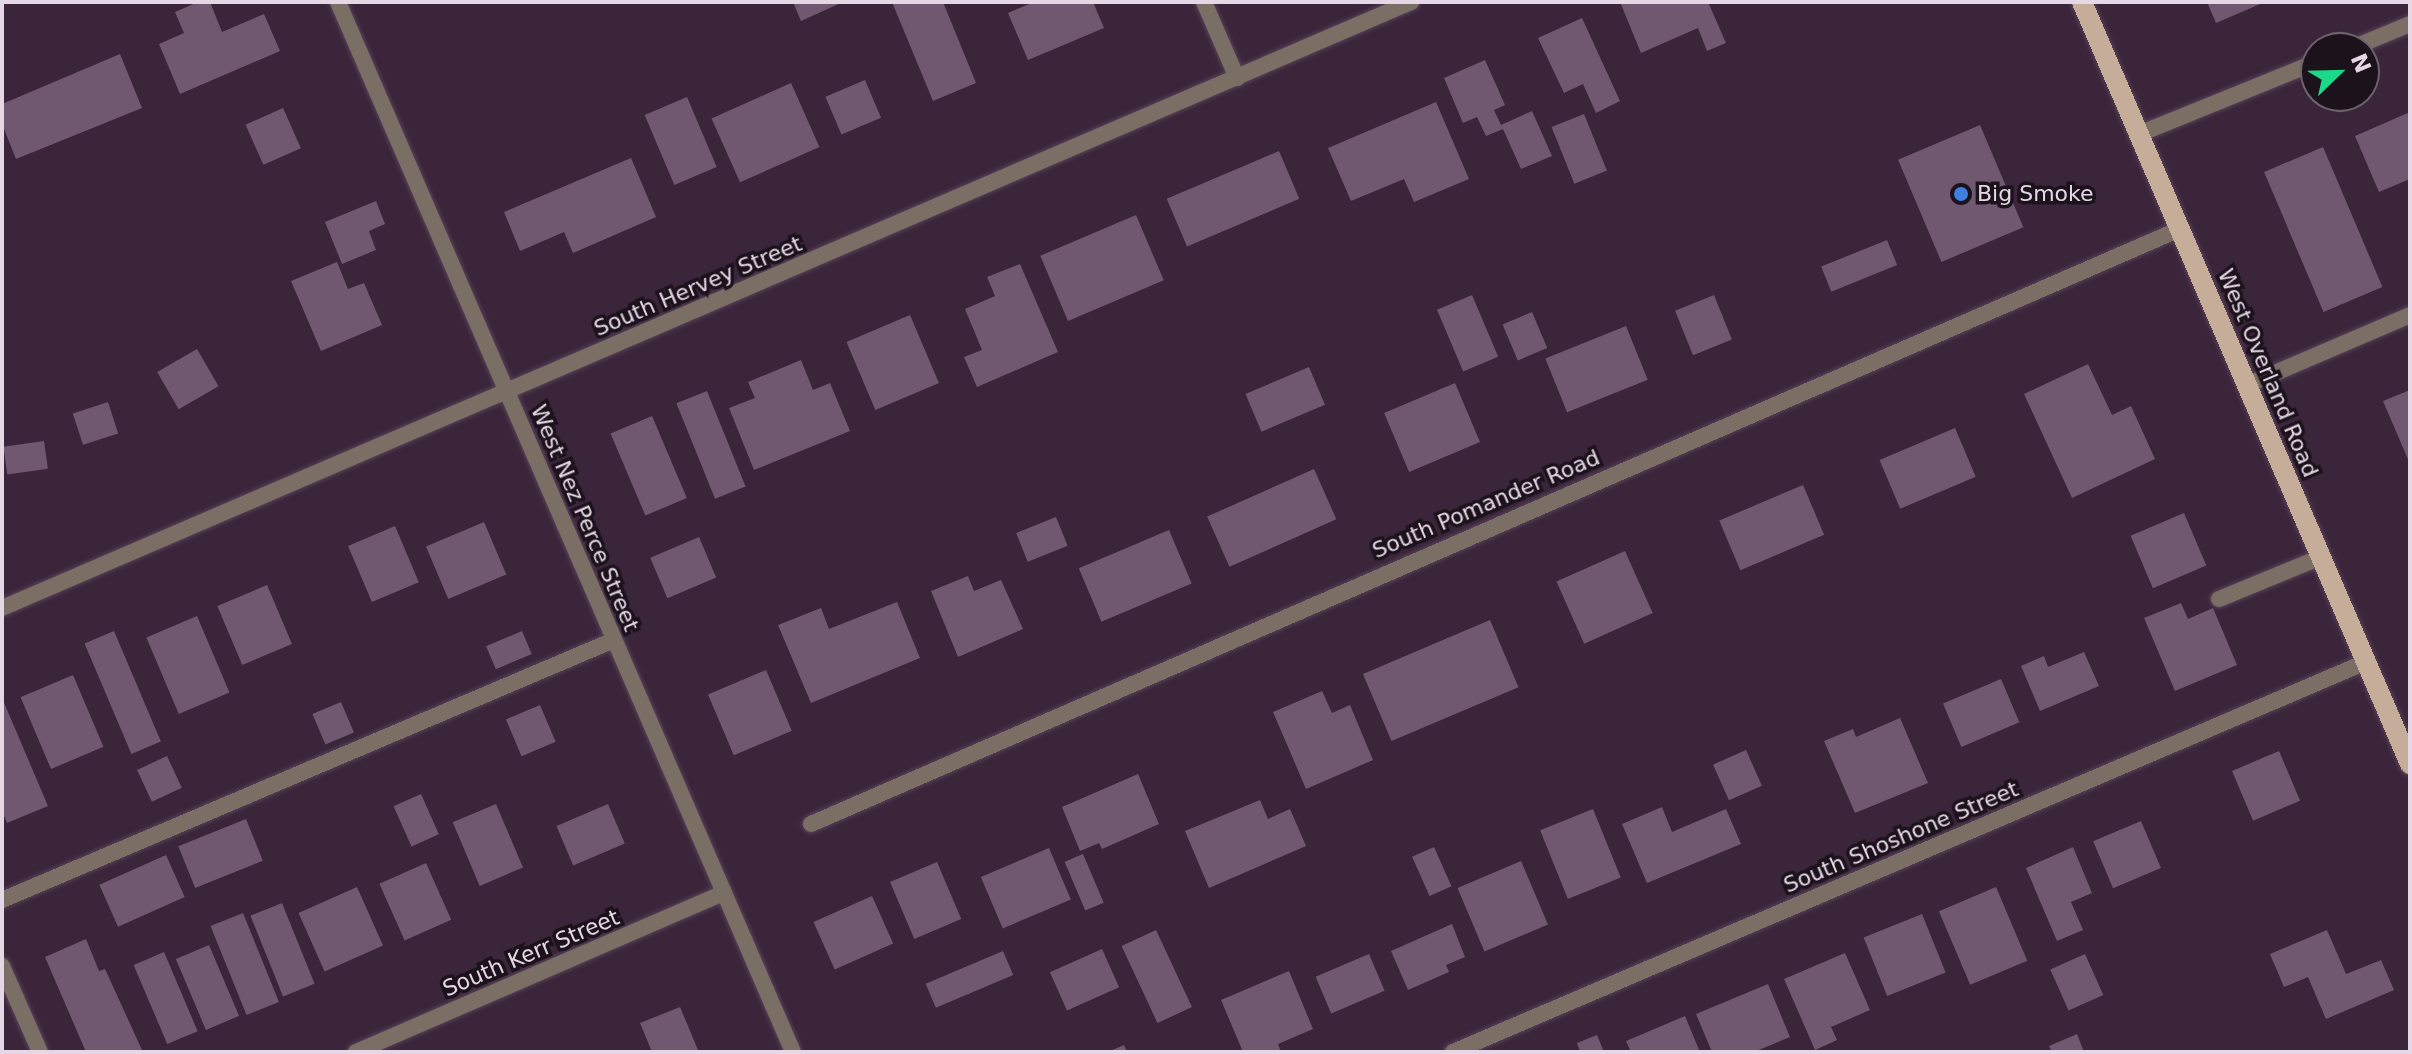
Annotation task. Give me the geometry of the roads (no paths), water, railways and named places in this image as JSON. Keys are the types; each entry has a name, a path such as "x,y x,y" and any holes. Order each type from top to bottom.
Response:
{"main road":[{"name":"West Overland Road","path":"2082,2 2410,764"}],"street":[{"name":"West Nez Perce Street","path":"338,2 793,1052"},
{"path":"1204,2 1237,78"},
{"name":"South Hervey Street","path":"2,608 1411,2"},
{"path":"2380,36 2410,24"},
{"path":"2139,134 2300,69"},
{"name":"South Pomander Road","path":"811,824 2180,229"},
{"path":"2247,385 2410,315"},
{"path":"2219,599 2321,557"},
{"path":"2,900 614,640"},
{"name":"South Shoshone Street","path":"1453,1052 2366,662"},
{"name":"South Kerr Street","path":"356,1052 724,893"},
{"path":"2,966 40,1052"}],"place":[{"name":"Big Smoke","path":"1961,194"}]}
